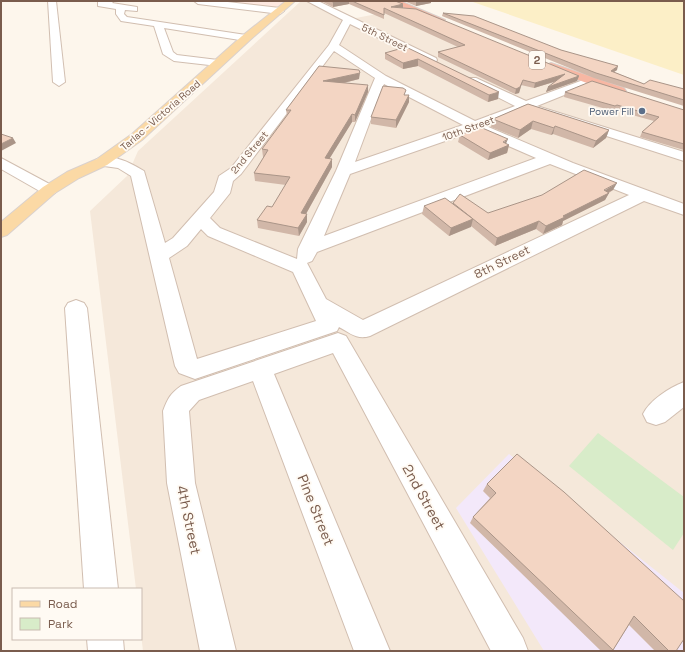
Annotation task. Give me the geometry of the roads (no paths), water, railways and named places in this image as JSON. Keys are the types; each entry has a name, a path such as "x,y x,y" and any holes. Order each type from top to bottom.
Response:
{"highway":[{"path":"393,1 450,24"},
{"name":"2","path":"542,62 590,81 629,94"}],"main road":[{"name":"Tarlac - Victoria Road","path":"1,231 49,190 73,175 102,162 137,137 246,38 291,1"}],"street":[{"path":"52,1 59,82"},
{"path":"110,1 101,4 142,10"},
{"path":"198,1 280,10"},
{"name":"5th Street","path":"311,1 440,64"},
{"path":"121,8 120,14 124,19 246,38"},
{"name":"2nd Street","path":"159,256 180,242 222,192 225,180 236,171 333,46 348,20"},
{"path":"158,24 168,54 174,58 218,63"},
{"path":"333,46 381,77 474,126 549,160 684,210"},
{"path":"462,75 525,106 684,157"},
{"path":"200,218 214,232 301,268 308,249 344,171 381,77"},
{"name":"10th Street","path":"344,171 474,126 590,81"},
{"path":"308,249 549,160"},
{"path":"102,162 122,164 138,174 187,366 195,369 343,333"},
{"path":"1,163 49,190"},
{"name":"8th Street","path":"343,333 643,195"},
{"name":"2nd Street","path":"301,268 319,304 343,333 510,651"},
{"path":"319,304 343,333"},
{"path":"76,308 101,588"},
{"path":"260,369 343,333"},
{"name":"4th Street","path":"218,651 181,483 176,411 179,402 190,393 260,369"},
{"name":"Pine Street","path":"260,369 372,651"},
{"path":"656,414 684,393"},
{"path":"105,640 106,651"}],"place":[{"name":"Power Fill","path":"642,111"}]}
